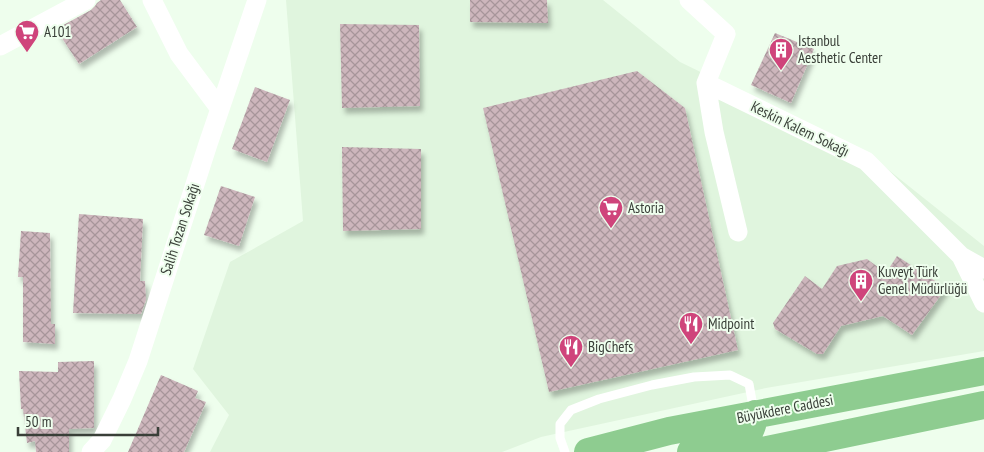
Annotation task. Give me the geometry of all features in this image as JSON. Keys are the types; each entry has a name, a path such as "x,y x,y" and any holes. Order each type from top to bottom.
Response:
{"main road":[{"name":"Büyükdere Caddesi","path":"588,452 669,431 984,371"},
{"path":"757,452 984,405"},
{"path":"691,452 737,439 749,431 755,414"}],"street":[{"path":"0,46 86,0"},
{"path":"152,0 179,54 220,109"},
{"name":"Salih Tozan Sokağı","path":"91,452 102,440 138,361 257,0"},
{"path":"689,0 726,34 706,83 714,132 738,232"},
{"name":"Keskin Kalem Sokağı","path":"706,83 866,161 961,256 984,269"},
{"name":"Keskin Kalem Sokağı","path":"961,256 984,303"}],"lane":[{"path":"565,452 560,438 560,424 571,410 599,399 652,385 694,377 730,375 749,384 755,414"}],"shaded area":[{"path":"286,0 603,0 680,62 866,152 984,246 984,351 766,388 541,437 502,452 210,452 229,415 193,369 230,262 303,221"}],"building":[{"path":"101,0 120,0 137,27 79,64 56,29 91,10"},
{"path":"470,0 547,0 548,23 470,22"},
{"path":"340,24 419,25 420,106 342,108"},
{"name":"Istanbul Aesthetic Center","path":"775,33 814,49 791,103 751,85"},
{"name":"Astoria","path":"637,71 685,108 738,350 549,392 483,108"},
{"path":"255,87 290,100 267,162 232,149"},
{"path":"342,147 421,149 421,229 343,231"},
{"path":"221,186 255,197 239,246 204,235"},
{"path":"79,214 143,219 140,281 145,281 146,300 141,314 73,313"},
{"path":"21,231 50,233 51,324 55,324 55,344 23,342 23,277 18,277"},
{"name":"Kuveyt Türk Genel Müdürlüğü","path":"897,256 946,288 912,335 883,316 841,326 823,354 817,354 775,329 773,323 805,276 822,289 837,266 867,259 886,273"},
{"path":"94,361 94,428 69,429 69,452 36,452 35,441 27,443 23,409 21,409 19,371 58,372 58,362"},
{"path":"161,375 198,391 195,398 206,402 184,452 128,452"}],"place":[{"name":"A101","path":"27,53"},
{"name":"Istanbul Aesthetic Center","path":"781,71"},
{"name":"Astoria","path":"611,229"},
{"name":"Kuveyt Türk Genel Müdürlüğü","path":"861,302"},
{"name":"Midpoint","path":"691,345"},
{"name":"BigChefs","path":"571,368"}]}
